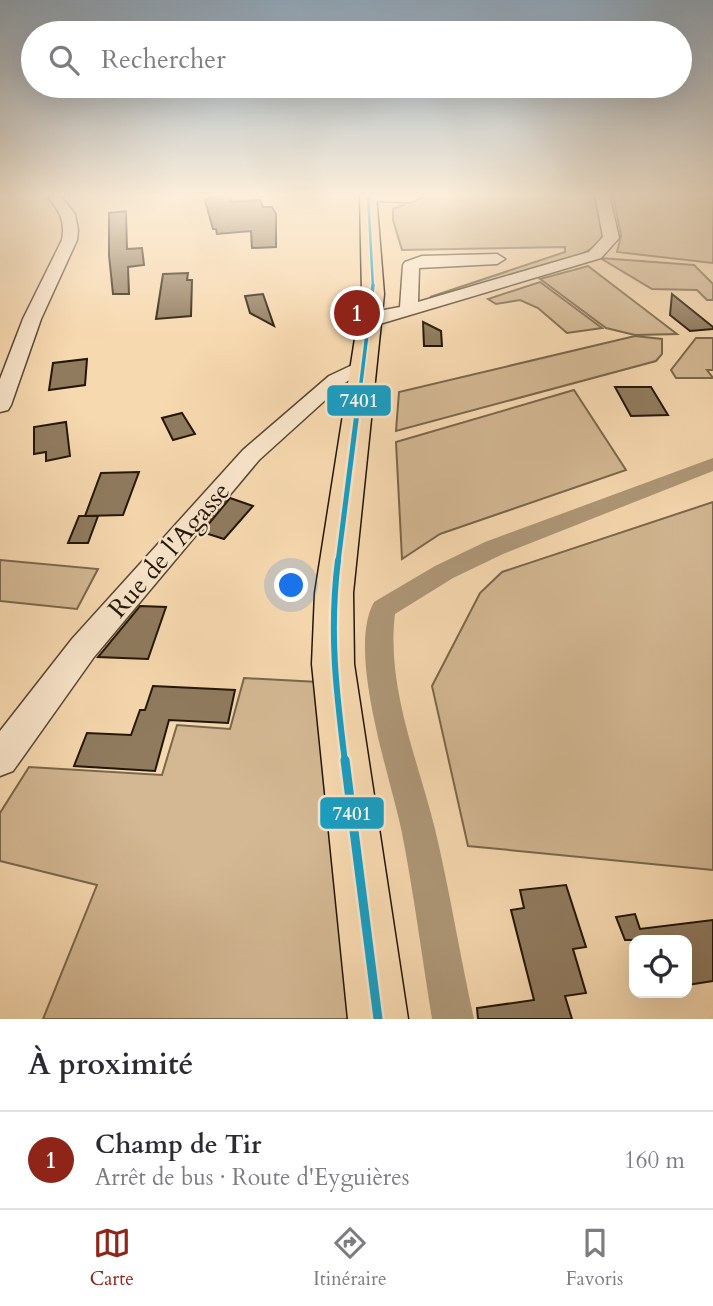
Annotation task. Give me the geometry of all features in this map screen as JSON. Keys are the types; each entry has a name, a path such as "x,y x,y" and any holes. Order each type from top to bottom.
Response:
{"main road":[{"path":"370,242 373,294 334,593 334,664 378,1019"}],"street":[{"path":"0,405 13,377 30,323 68,242"},
{"path":"369,318 383,318 409,311 595,256 609,242"},
{"path":"409,311 411,265 422,261 497,259"},
{"name":"Rue de l'Agasse","path":"0,759 83,649 251,455 336,380 363,366"}],"shaded area":[{"path":"399,242 601,242 570,259 522,277 430,297 565,252 565,247 402,250"},
{"path":"620,242 713,242 713,263 617,252"},
{"path":"600,258 694,265 713,284 713,300 707,300 697,290 652,289"},
{"path":"588,266 677,334 635,335 606,328 540,279"},
{"path":"540,282 602,328 567,333 538,308 520,300 496,304 488,299"},
{"path":"635,336 662,339 662,354 656,361 396,431 399,392"},
{"path":"696,338 713,338 713,370 707,370 713,378 676,378 671,370"},
{"path":"574,390 626,470 440,534 402,559 396,442"},
{"path":"713,502 713,870 468,846 432,686 480,593 502,572"},
{"path":"0,560 98,569 77,609 0,601"},
{"path":"244,678 318,682 350,1019 43,1019 97,885 0,861 0,813 29,767 162,775 177,725 230,729"}],"building":[{"path":"109,242 127,242 127,249 142,248 144,265 128,267 129,294 113,294"},
{"path":"252,242 276,242 276,247 252,248"},
{"path":"188,273 187,280 192,280 191,316 156,319 163,274"},
{"path":"263,294 274,326 250,313 245,296"},
{"path":"672,294 713,329 690,331 670,315"},
{"path":"423,322 441,331 442,346 424,346"},
{"path":"87,359 85,385 49,390 53,363"},
{"path":"615,387 651,387 668,415 631,416"},
{"path":"182,413 195,434 173,440 162,418"},
{"path":"66,422 70,456 46,461 46,452 34,454 34,427"},
{"path":"139,472 123,515 85,516 101,473"},
{"path":"230,498 253,506 224,539 202,532"},
{"path":"79,516 98,516 88,543 68,543"},
{"path":"140,606 166,607 148,659 98,657"},
{"path":"153,686 235,690 228,723 169,720 155,771 74,766 87,733 131,735 140,710 145,710"},
{"path":"566,885 586,947 573,949 586,993 565,996 572,1019 478,1019 477,1008 534,1000 511,910 524,908 520,890"},
{"path":"635,914 640,929 713,920 713,981 692,984 692,935 629,935 629,940 625,940 616,917"}],"waterway":[{"path":"453,1019 419,834 384,690 379,633 383,609 444,572 494,548 713,464"}],"transit line":[{"name":"7401","path":"370,242 373,294 334,593 333,664 378,1019"}],"place":[{"name":"Champ de Tir","path":"357,313"}]}
